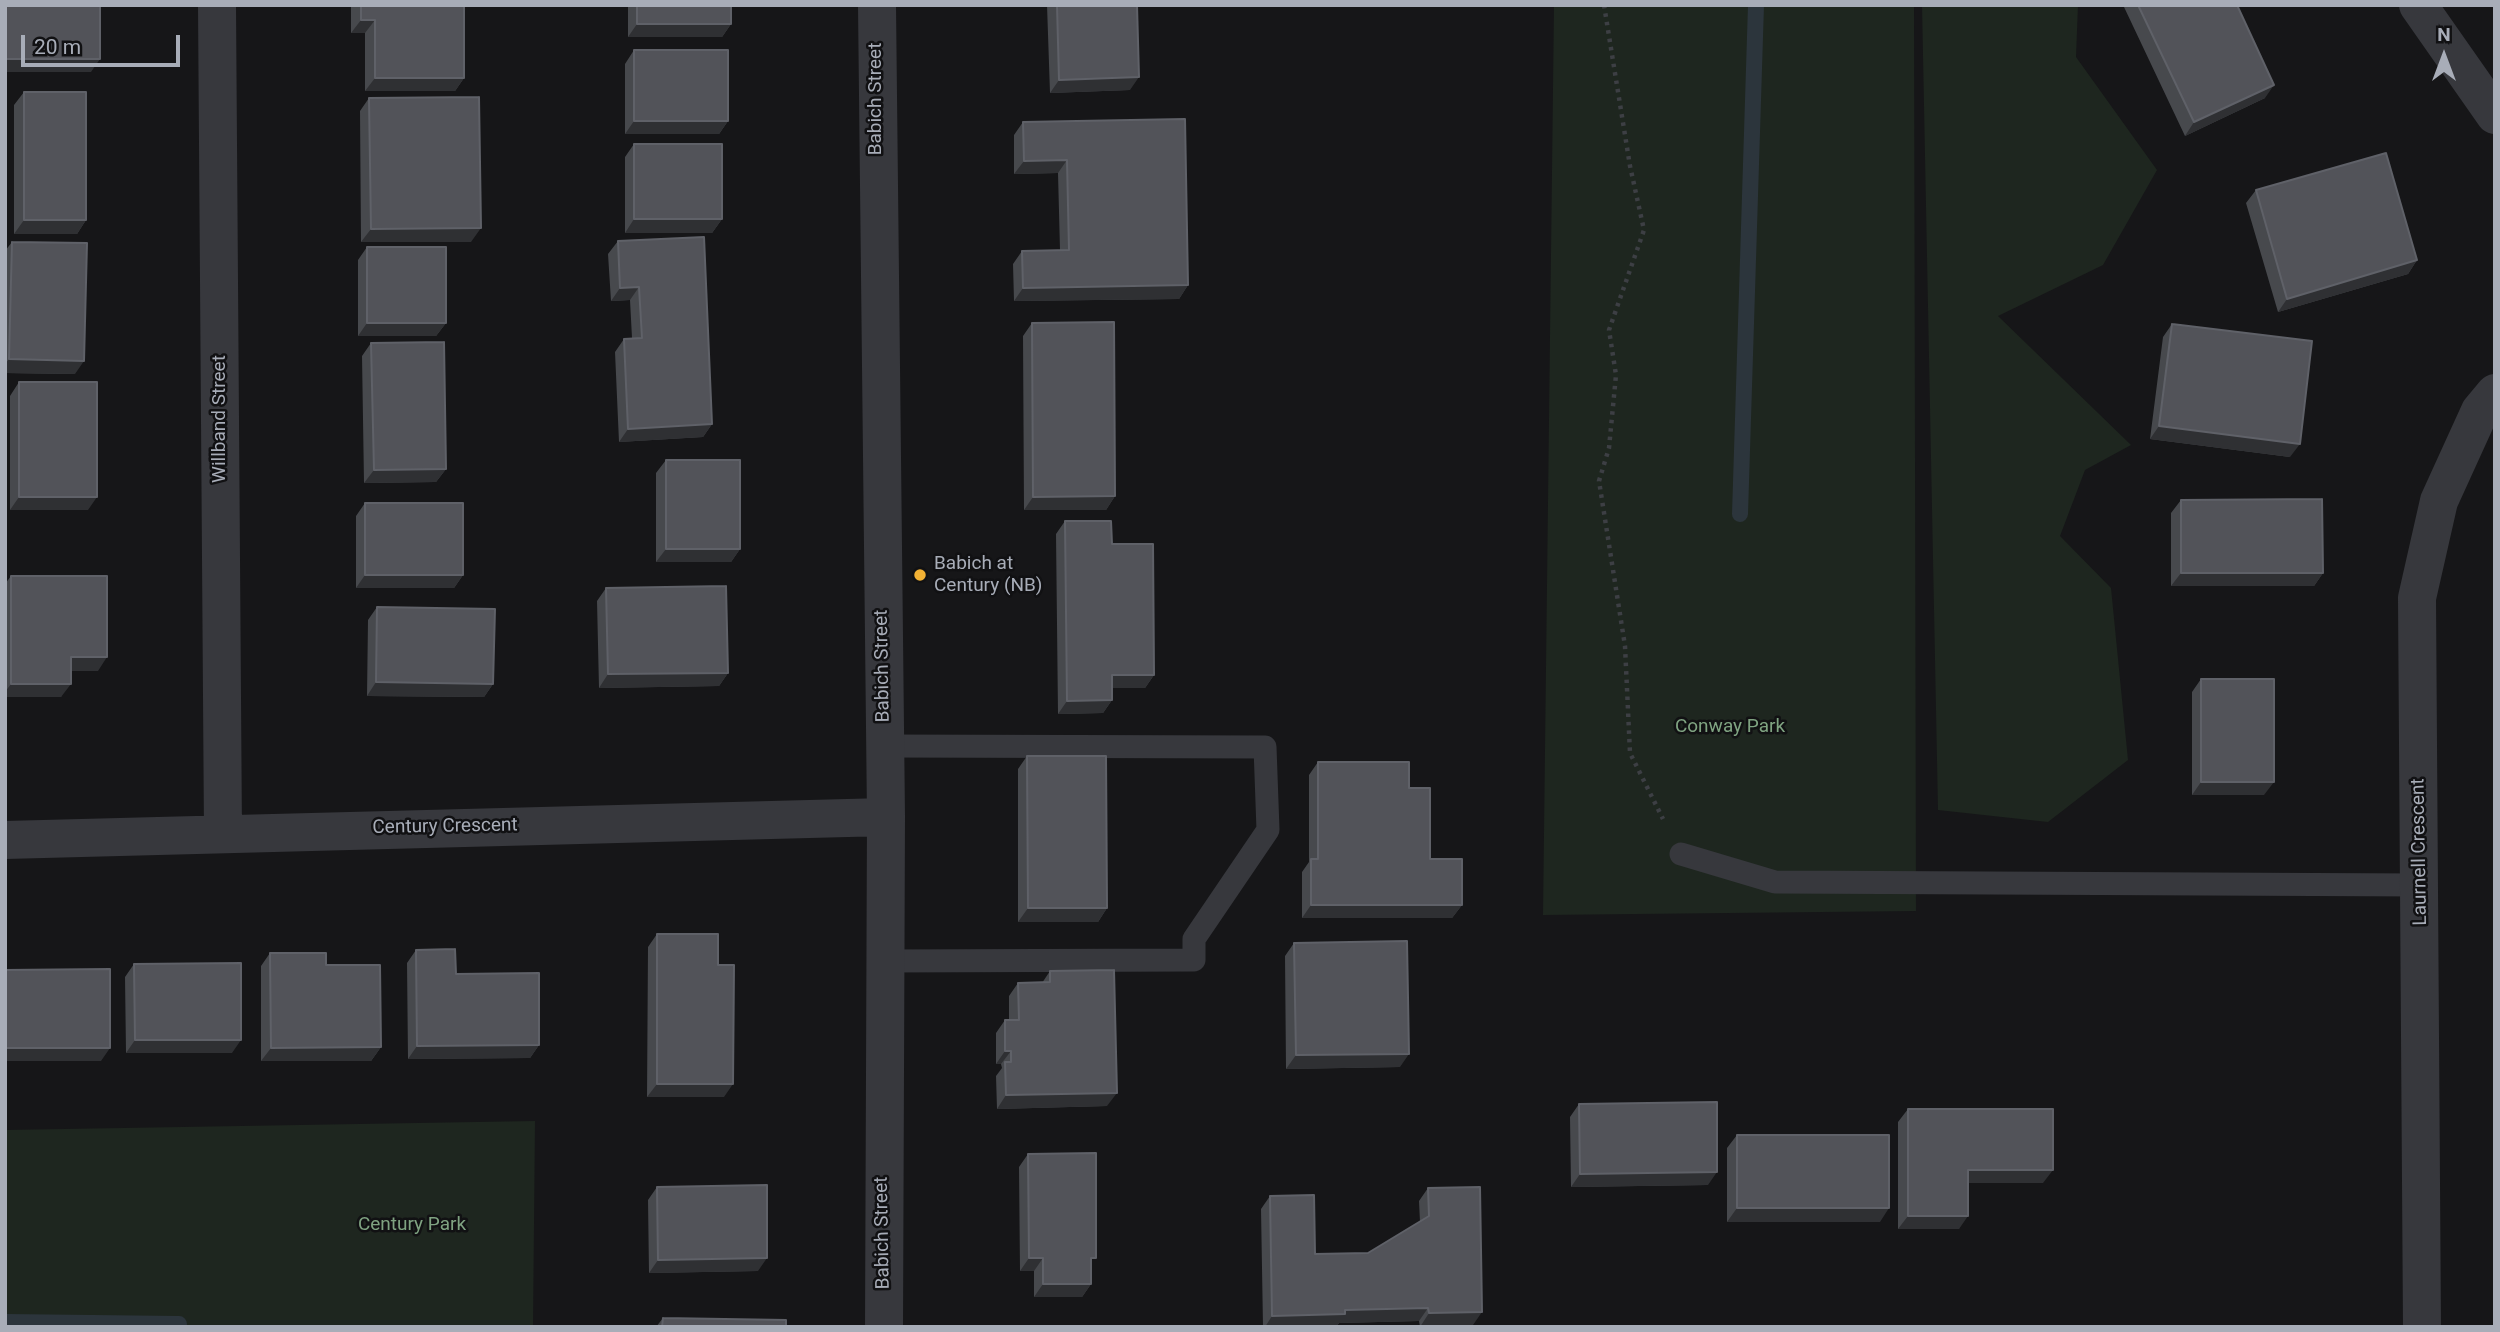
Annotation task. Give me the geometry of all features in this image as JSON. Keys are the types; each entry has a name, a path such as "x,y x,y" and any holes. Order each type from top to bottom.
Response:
{"street":[{"name":"Willband Street","path":"217,5 223,833"},
{"name":"Babich Street","path":"877,5 886,817 884,1327"},
{"path":"2418,5 2495,115"},
{"name":"Laurnell Crescent","path":"2422,1327 2417,598 2439,501 2480,411 2495,393"},
{"name":"Century Crescent","path":"5,840 886,817"}],"lane":[{"path":"884,746 1265,747 1268,830 1194,939 1195,960 884,961"},
{"path":"1681,854 1775,882 2421,885"}],"path":[{"path":"1604,5 1630,166 1644,230 1609,330 1616,375 1609,448 1599,481 1625,646 1630,753 1681,854"}],"green space":[{"name":"Conway Park","path":"1554,5 1914,5 1916,911 1543,915"},
{"path":"1922,5 2078,5 2076,57 2157,170 2103,265 1998,316 2131,445 2085,470 2060,536 2111,588 2128,760 2048,822 1938,810"},
{"name":"Century Park","path":"535,1121 533,1327 5,1327 5,1130"}],"building":[{"path":"5,5 100,5 100,59 5,59"},
{"path":"361,5 464,5 464,78 375,78 375,20 361,20"},
{"path":"637,5 731,5 731,24 637,24"},
{"path":"1057,5 1137,5 1139,77 1059,80"},
{"path":"2138,5 2237,5 2274,85 2194,122"},
{"path":"634,50 728,50 728,121 634,121"},
{"path":"24,92 86,92 86,220 24,220"},
{"path":"479,97 481,228 371,229 369,98"},
{"path":"1185,119 1188,285 1023,288 1022,251 1069,250 1067,160 1024,161 1023,122"},
{"path":"634,144 722,144 722,219 634,219"},
{"path":"2386,153 2417,260 2287,299 2256,190"},
{"path":"704,237 712,424 628,429 624,339 642,338 639,287 620,288 618,241"},
{"path":"12,242 87,243 84,361 9,359"},
{"path":"367,247 446,247 446,323 367,323"},
{"path":"1114,322 1115,496 1033,497 1032,323"},
{"path":"2172,324 2312,341 2300,444 2159,426"},
{"path":"444,342 446,469 374,470 371,343"},
{"path":"19,382 97,382 97,497 19,497"},
{"path":"666,460 740,460 740,549 666,549"},
{"path":"2322,499 2323,573 2181,573 2181,500"},
{"path":"365,503 463,503 463,575 365,575"},
{"path":"1065,521 1111,521 1112,544 1153,544 1154,675 1112,675 1112,700 1067,701"},
{"path":"11,576 107,576 107,657 71,657 71,684 11,684"},
{"path":"726,586 728,673 608,674 606,588"},
{"path":"377,607 495,609 493,684 376,682"},
{"path":"2201,679 2274,679 2274,782 2201,782"},
{"path":"1027,756 1106,756 1107,908 1028,908"},
{"path":"1318,762 1409,762 1409,788 1430,788 1430,859 1462,859 1462,905 1311,905 1311,859 1318,859"},
{"path":"657,934 718,934 718,965 734,965 733,1084 657,1084"},
{"path":"1407,941 1409,1054 1296,1055 1294,943"},
{"path":"455,949 456,974 539,973 539,1045 417,1046 416,950"},
{"path":"270,953 326,953 326,965 380,965 381,1047 271,1048"},
{"path":"241,963 241,1040 135,1040 134,964"},
{"path":"110,969 110,1048 5,1048 5,970"},
{"path":"1114,970 1117,1093 1006,1095 1005,1062 1011,1062 1011,1051 1005,1051 1005,1020 1019,1020 1018,983 1050,982 1050,971"},
{"path":"1717,1102 1717,1172 1580,1174 1579,1104"},
{"path":"1908,1109 2053,1109 2053,1170 1968,1170 1968,1216 1908,1216"},
{"path":"1737,1135 1889,1135 1889,1208 1737,1208"},
{"path":"1096,1153 1096,1258 1091,1258 1091,1284 1043,1284 1043,1258 1029,1258 1028,1154"},
{"path":"767,1185 767,1258 658,1260 657,1187"},
{"path":"1480,1187 1482,1312 1429,1313 1428,1308 1345,1310 1345,1314 1272,1316 1270,1196 1314,1195 1315,1254 1368,1253 1429,1216 1428,1188"},
{"path":"663,1318 786,1320 786,1327 662,1327"}],"waterway":[{"path":"1740,514 1756,5"},
{"path":"5,1322 179,1324"}],"place":[{"name":"Babich at Century (NB)","path":"920,575"}]}
